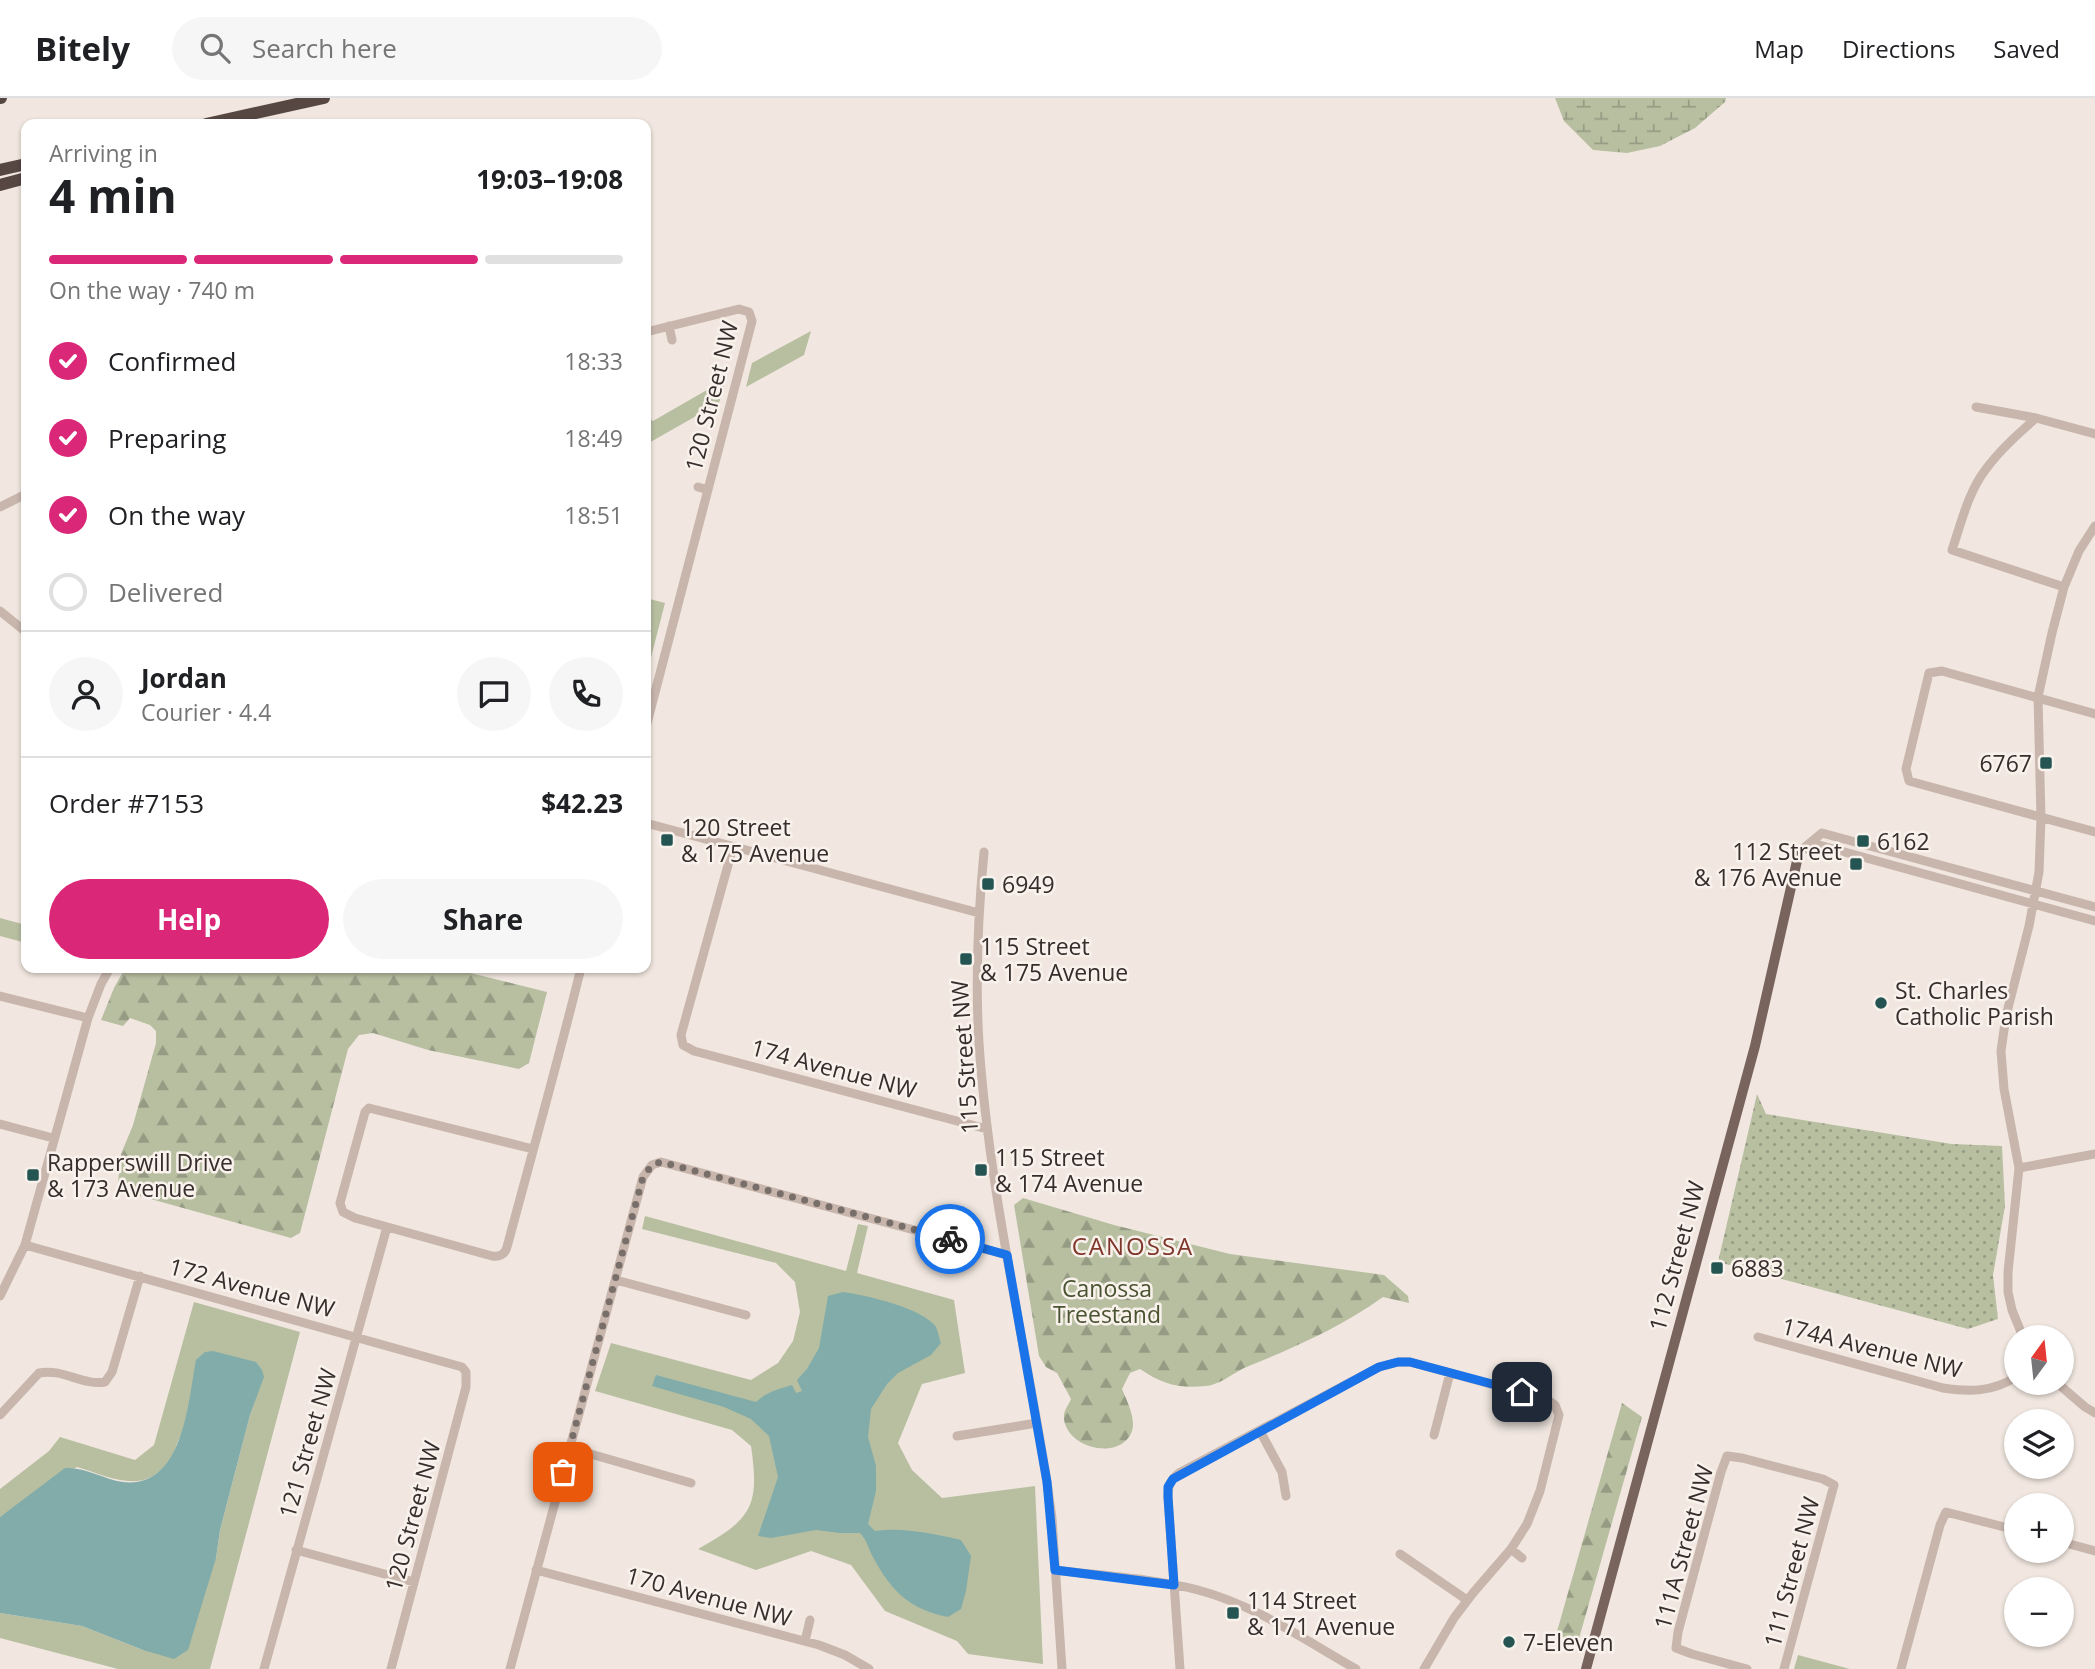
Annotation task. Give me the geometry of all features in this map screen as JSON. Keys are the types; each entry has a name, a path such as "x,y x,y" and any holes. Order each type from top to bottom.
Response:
{"highway":[{"path":"229,119 324,98"},
{"path":"241,119 248,115"},
{"path":"0,170 21,165"},
{"path":"0,185 21,179"}],"main road":[{"name":"112 Street NW","path":"1586,1669 1755,1046 1798,852"}],"street":[{"name":"120 Street NW","path":"651,708 752,326 752,316 739,309 669,326"},
{"path":"651,330 669,326 672,340"},
{"path":"1976,407 2036,418 2095,434"},
{"path":"2036,418 2006,445 1984,471 1967,504 1952,551 2064,587"},
{"name":"120 Street NW","path":"698,487 708,490"},
{"path":"0,507 21,496"},
{"path":"2018,1325 2012,1310 2008,1282 2019,1168 2004,1089 2001,1051 2006,1016 2037,891 2040,818 2038,697 2064,587 2079,551 2095,526"},
{"path":"0,611 21,628"},
{"path":"2095,714 1942,671 1929,673 1906,769 1909,781 2095,832"},
{"path":"651,825 979,913"},
{"path":"1798,852 1822,833 2095,907"},
{"path":"1798,852 1819,845 2095,921"},
{"name":"174 Avenue NW","path":"733,846 681,1035 683,1045 694,1051 987,1129"},
{"name":"115 Street NW","path":"984,852 979,913 979,1042 987,1129 1052,1518 1062,1669"},
{"path":"0,1296 24,1245 88,1018 107,973"},
{"path":"533,1149 369,1108 365,1112 340,1203 343,1212 355,1218 492,1256 500,1255 506,1250 533,1149 580,973"},
{"path":"0,996 88,1018"},
{"path":"0,1124 53,1138"},
{"path":"2019,1168 2095,1154"},
{"path":"510,1669 643,1177 652,1165 661,1162 1007,1255"},
{"name":"121 Street NW","path":"264,1669 387,1227"},
{"name":"172 Avenue NW","path":"24,1245 456,1363 466,1372"},
{"path":"0,1415 39,1373 53,1372 105,1382 112,1373 140,1276"},
{"path":"616,1280 746,1315"},
{"name":"174A Avenue NW","path":"1758,1337 1956,1390 1988,1390 2004,1383"},
{"path":"1180,1669 1168,1497 1170,1483 1179,1474 1388,1364 1410,1362 1546,1399 1556,1407 1559,1419 1537,1500 1527,1524 1511,1549 1467,1600 1443,1634 1424,1669"},
{"name":"120 Street NW","path":"391,1669 466,1387 466,1372"},
{"path":"1434,1434 1450,1373"},
{"path":"2071,1395 2095,1413"},
{"path":"957,1436 1037,1423"},
{"path":"1261,1431 1282,1472 1286,1496"},
{"path":"570,1447 691,1483"},
{"name":"111 Street NW","path":"1727,1457 1742,1458 1823,1479 1834,1485 1784,1669"},
{"name":"111A Street NW","path":"1727,1457 1678,1632 1676,1648 1747,1669"},
{"path":"1901,1669 1940,1525 1946,1512 2004,1527"},
{"path":"2074,1545 2095,1551"},
{"path":"1511,1549 1522,1558"},
{"path":"296,1550 414,1581"},
{"path":"1399,1554 1467,1600"},
{"name":"170 Avenue NW","path":"536,1570 805,1641 835,1651 866,1668"},
{"path":"1055,1570 1174,1585 1207,1593 1242,1606 1356,1669"},
{"path":"805,1641 810,1620"}],"green space":[{"path":"1555,98 1726,98 1725,102 1695,128 1660,146 1627,153 1593,150 1564,121"},
{"path":"811,331 804,355 746,387 752,363"},
{"path":"726,379 719,403 651,442 651,420 653,421"},
{"path":"651,599 665,603 651,658"},
{"path":"0,918 21,924 21,942 0,936"},
{"path":"122,973 470,973 547,992 529,1063 519,1069 428,1050 373,1033 359,1035 348,1049 300,1233 291,1238 129,1193 118,1183 121,1154 133,1125 156,1043 156,1031 150,1025 130,1018 123,1026 101,1020"},
{"path":"1757,1094 1766,1114 1952,1144 2002,1146 2005,1206 1993,1275 1998,1319 1968,1329 1718,1262"},
{"name":"Canossa Treestand","path":"1023,1198 1114,1225 1230,1254 1384,1275 1408,1296 1409,1303 1383,1297 1333,1328 1211,1385 1187,1387 1171,1384 1140,1369 1130,1373 1122,1389 1132,1416 1132,1431 1126,1441 1116,1446 1093,1447 1072,1435 1066,1426 1064,1414 1071,1399 1057,1373 1046,1367 1039,1356 1014,1205"},
{"path":"645,1216 846,1271 858,1224 868,1226 857,1273 954,1300 965,1373 922,1384 898,1443 912,1470 942,1498 1035,1486 1043,1664 968,1654 957,1641 885,1611 851,1565 811,1551 756,1570 698,1549 730,1529 748,1510 754,1484 751,1446 732,1430 595,1391 611,1343 751,1380 778,1363 793,1341 800,1312 795,1282 776,1263 642,1229"},
{"path":"194,1302 300,1332 210,1669 118,1669 0,1638 0,1613 82,1626 143,1650 216,1558 220,1530 250,1415 263,1378 184,1433 169,1461 149,1478 126,1481 77,1467 0,1517 0,1489 49,1451 60,1437 135,1460 154,1445"},
{"path":"1622,1403 1642,1417 1578,1642 1556,1635"},
{"path":"1798,1655 1850,1669 1794,1669"}],"water":[{"path":"843,1292 907,1308 929,1320 937,1330 941,1343 931,1355 898,1373 887,1384 871,1409 868,1437 876,1466 876,1491 868,1524 875,1531 929,1533 961,1540 971,1556 966,1591 961,1609 948,1617 922,1609 894,1589 860,1533 816,1530 771,1538 758,1536 778,1477 769,1436 751,1419 724,1407 652,1386 656,1375 756,1402 768,1394 792,1385 796,1393 802,1391 797,1380 819,1348 828,1296"},
{"path":"213,1351 256,1362 264,1377 250,1415 220,1530 216,1558 188,1650 174,1659 82,1626 0,1613 0,1517 65,1468 80,1469 123,1482 143,1480 159,1472 171,1457 179,1439 196,1360 205,1352"}],"way so far":[{"path":"563,1472 643,1177 652,1165 661,1162 950,1239"}],"place":[{"name":"6767","path":"2046,763"},
{"name":"120 Street & 175 Avenue","path":"667,840"},
{"name":"6162","path":"1863,841"},
{"name":"112 Street & 176 Avenue","path":"1856,864"},
{"name":"6949","path":"988,884"},
{"name":"115 Street & 175 Avenue","path":"966,959"},
{"name":"St. Charles Catholic Parish","path":"1881,1003"},
{"name":"115 Street & 174 Avenue","path":"981,1170"},
{"name":"Rapperswill Drive & 173 Avenue","path":"33,1175"},
{"name":"6883","path":"1717,1268"},
{"name":"114 Street & 171 Avenue","path":"1233,1613"},
{"name":"7-Eleven","path":"1509,1642"}],"district":[{"name":"CANOSSA","path":"1133,1245"}],"route":[{"path":"950,1239 1007,1255 1047,1482 1055,1570 1174,1585 1168,1497 1168,1487 1173,1479 1379,1367 1410,1362 1522,1392"}]}
